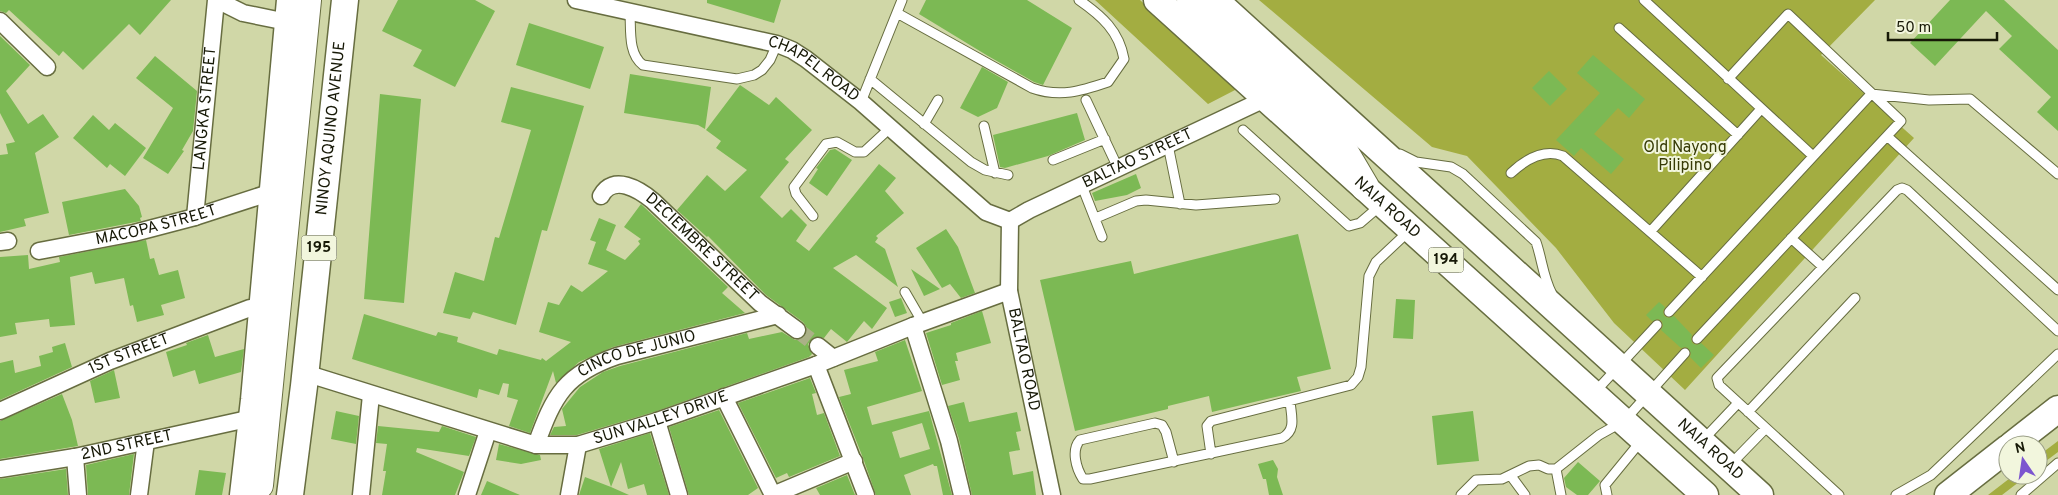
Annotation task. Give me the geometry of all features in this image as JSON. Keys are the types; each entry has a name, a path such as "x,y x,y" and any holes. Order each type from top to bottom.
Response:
{"highway":[{"path":"258,492 307,0"},
{"path":"1191,0 1257,64 1332,131 1374,195"}],"main road":[{"name":"NINOY AQUINO AVENUE","path":"290,495 345,0"},
{"name":"NAIA ROAD","path":"1157,0 1624,421 1702,494"},
{"name":"NAIA ROAD","path":"1216,0 1620,366 1758,494"},
{"path":"258,492 252,418 288,11"},
{"path":"2025,435 2058,409"},
{"path":"2048,439 2058,431"},
{"path":"1948,495 1998,456"},
{"path":"1977,495 1998,478"}],"street":[{"path":"217,0 243,13 288,11"},
{"name":"LANGKA STREET","path":"195,217 217,0"},
{"name":"CHAPEL ROAD","path":"576,0 777,44 792,50 861,102 986,212 1010,222"},
{"path":"0,21 47,67"},
{"name":"BALTAO STREET","path":"1010,222 1118,168 1267,98"},
{"name":"DECIEMBRE STREET","path":"601,196 608,188 619,185 634,187 639,190 654,201 760,302 797,330"},
{"name":"MACOPA STREET","path":"39,250 117,237 195,217 272,192"},
{"name":"BALTAO ROAD","path":"1010,222 1009,291 1052,495"},
{"name":"SUN VALLEY DRIVE","path":"305,373 536,445 578,445 816,365 918,324 1009,291"},
{"name":"1ST STREET","path":"0,411 110,361 250,308 262,308"},
{"name":"CINCO DE JUNIO","path":"536,445 544,422 557,395 580,374 595,364 617,356 778,315"},
{"path":"918,324 950,441 962,495"},
{"path":"818,346 833,358"},
{"path":"816,365 866,495"},
{"path":"361,495 371,395"},
{"path":"724,397 773,495 854,460"},
{"name":"2ND STREET","path":"0,469 75,457 252,418"},
{"path":"657,420 679,495"},
{"path":"466,495 488,431"},
{"path":"139,495 146,441"},
{"path":"569,495 578,445"},
{"path":"75,457 78,495"}],"lane":[{"path":"861,102 902,0"},
{"path":"897,13 1032,88 1048,94 1061,93 1108,82 1124,59 1122,44 1115,31 1079,0"},
{"path":"1644,0 1813,156"},
{"path":"630,13 633,52 635,60 643,65 737,79 754,75 762,70 770,60 777,44"},
{"path":"1697,339 1900,121 1788,14 1728,79"},
{"path":"1619,28 1738,134"},
{"path":"870,79 971,162 984,170 1008,175"},
{"path":"1669,312 1871,94"},
{"path":"1871,94 1929,100 1970,99 2058,174"},
{"path":"924,124 938,100"},
{"path":"1086,100 1118,168"},
{"path":"1650,232 1762,109"},
{"path":"984,126 995,173"},
{"path":"813,216 796,194 794,187 826,144 837,142 855,152 864,152 890,128"},
{"path":"1243,130 1349,226 1360,223 1374,195"},
{"path":"1886,136 2058,290"},
{"path":"1368,138 1416,162 1452,167 1464,174 1536,242 1548,287 1564,316"},
{"path":"1053,160 1105,139"},
{"path":"1168,145 1180,204"},
{"path":"1511,173 1524,161 1540,155 1555,153 1563,156 1702,277"},
{"path":"1082,186 1102,237"},
{"path":"1839,495 1719,385 1717,378 1896,190 1902,188 1907,190 2058,331"},
{"path":"1096,218 1136,201 1146,200 1196,205 1275,199"},
{"path":"1211,454 1207,426 1211,421 1351,385 1358,377 1361,367 1369,276 1376,262 1412,229"},
{"path":"1792,238 1823,267"},
{"path":"905,292 918,324"},
{"path":"1748,412 1855,298"},
{"path":"1593,394 1657,326"},
{"path":"1461,495 1476,480 1495,480 1511,476 1529,466 1539,465 1548,469 1556,469 1599,435 1624,421 1685,352"},
{"path":"1896,495 1932,475 2058,354"},
{"path":"1174,462 1166,432 1162,425 1155,423 1080,440 1074,450 1079,472 1083,478 1090,479 1174,462 1282,438 1289,435 1293,428 1290,401"},
{"path":"1702,441 1738,403"},
{"path":"1729,466 1766,428"},
{"path":"1607,495 1605,485 1643,439"},
{"path":"2022,495 2058,464"},
{"path":"1556,469 1561,495"},
{"path":"1511,476 1525,495"}],"green space":[{"path":"1095,0 1140,0 1237,89 1208,104"},
{"name":"Old Nayong Pilipino","path":"1259,0 1875,0 1821,55 1914,138 1685,390 1614,323 1556,248 1467,156 1432,147"},
{"path":"2058,441 2058,452 2048,460 2048,448"},
{"path":"2001,485 2015,485 2002,495 1988,495"}],"building":[{"path":"0,0 171,0 140,35 129,24 83,70 63,51 59,56 9,10 6,13 0,11"},
{"path":"398,0 475,0 495,11 455,87 413,66 422,50 382,31"},
{"path":"707,0 781,0 774,23 707,3"},
{"path":"926,0 1027,0 1072,28 1043,85 1034,82 988,56 919,14"},
{"path":"1950,0 2004,0 2058,50 2058,131 2037,112 2051,97 1999,49 2012,36 1986,11 1935,66 1910,43"},
{"path":"529,23 604,47 590,89 516,65"},
{"path":"0,36 30,65 6,91 28,124 43,114 59,137 35,153 49,213 24,219 26,226 0,232 0,155 8,154 6,144 15,142 0,113"},
{"path":"1593,55 1645,99 1629,118 1618,108 1594,134 1624,159 1611,174 1581,148 1574,156 1556,140 1600,93 1577,73"},
{"path":"155,56 197,91 193,131 182,150 184,151 168,174 143,158 173,108 136,78"},
{"path":"982,67 1008,82 997,108 978,117 960,108"},
{"path":"1549,71 1567,89 1550,106 1532,88"},
{"path":"630,74 711,87 705,129 698,125 624,113"},
{"path":"740,85 769,105 776,97 812,130 785,159 789,162 760,197 782,218 791,209 807,225 796,241 809,251 879,164 896,178 885,191 904,213 876,236 878,238 875,242 885,249 898,287 856,255 833,268 887,308 872,329 864,321 847,342 831,329 824,338 814,337 808,344 812,354 809,357 654,412 577,435 550,435 554,427 566,426 562,409 580,387 603,372 747,333 749,339 782,332 795,340 801,339 805,335 806,326 803,322 766,295 708,236 677,210 707,175 725,191 747,170 716,148 721,141 706,130"},
{"path":"511,87 584,106 547,231 542,230 516,325 473,312 470,319 443,313 455,272 484,281 495,237 499,238 531,130 501,122"},
{"path":"380,94 421,99 404,303 364,299"},
{"path":"1077,113 1085,140 1048,156 1005,168 1000,167 993,135"},
{"path":"93,115 109,130 115,123 146,148 125,176 110,164 107,168 73,138"},
{"path":"835,149 852,160 827,196 809,183 818,169 816,168 830,150"},
{"path":"1136,174 1141,188 1127,195 1095,201 1092,193"},
{"path":"125,189 139,206 142,217 140,218 141,221 69,235 62,202"},
{"path":"641,204 728,287 722,293 745,313 613,347 579,362 556,383 553,371 530,433 509,426 518,400 507,397 509,384 503,383 499,395 479,389 477,398 352,359 364,314 436,336 438,332 458,337 457,342 497,355 499,349 541,360 542,358 546,361 571,342 539,332 548,302 559,305 571,285 582,292 608,271 588,264 596,242 590,240 599,218 616,225 606,250 625,260 640,244 638,241 641,239 624,227"},
{"path":"946,229 958,247 975,293 961,298 950,284 942,288 916,248"},
{"path":"1298,234 1331,369 1297,377 1301,391 1212,412 1209,396 1168,406 1168,409 1075,431 1040,280 1131,261 1134,274"},
{"path":"146,240 150,259 154,258 159,275 178,270 185,298 161,305 164,315 137,322 133,305 130,306 124,278 95,284 92,272 70,277 75,325 50,327 49,319 15,323 17,334 0,337 0,257 28,255 29,269 60,262 59,257"},
{"path":"911,269 940,289 924,296"},
{"path":"901,298 907,313 895,317 889,302"},
{"path":"1396,299 1415,300 1413,339 1393,338"},
{"path":"1659,302 1665,307 1663,311 1664,316 1668,318 1674,316 1692,335 1692,343 1696,345 1701,343 1714,355 1701,368 1690,357 1689,349 1686,347 1681,348 1661,330 1663,326 1662,321 1658,319 1652,321 1646,315"},
{"path":"982,311 991,343 956,353 958,361 955,361 960,380 942,385 926,333 951,325 951,323"},
{"path":"208,335 215,357 244,349 241,372 199,384 195,370 173,377 166,352"},
{"path":"905,340 922,391 867,407 872,425 929,411 952,495 943,495 937,466 933,464 904,475 911,495 876,495 839,397 851,394 844,370 878,361 875,352","holes":["922,423 930,449 900,458 892,432"]},
{"path":"65,343 72,367 0,400 0,363 13,360 15,373 41,366 39,356 53,352 52,347"},
{"path":"114,370 120,398 95,403 90,381"},
{"path":"810,378 816,393 812,394 817,415 824,413 840,456 789,477 787,473 776,478 738,403"},
{"path":"62,394 72,420 78,446 0,459 0,421"},
{"path":"964,402 969,422 1017,412 1021,431 1016,432 1020,450 1009,452 1013,475 1033,471 1036,495 972,495 959,439 948,406"},
{"path":"719,410 758,488 748,495 689,495 669,427"},
{"path":"336,411 359,416 356,444 331,439"},
{"path":"1473,411 1479,461 1437,465 1432,416"},
{"path":"378,426 439,432 442,426 476,437 469,456 417,448 416,452 464,472 455,495 382,495 386,471 383,471 387,444 376,443"},
{"path":"650,433 669,495 647,495 644,484 628,489 621,462 611,487 599,449"},
{"path":"499,444 540,455 541,460 521,464 496,460"},
{"path":"134,454 129,495 88,495 86,465"},
{"path":"1273,460 1278,469 1277,477 1283,495 1269,495 1266,479 1263,479 1258,464"},
{"path":"1578,462 1600,481 1588,495 1577,495 1566,487 1564,478"},
{"path":"66,469 68,495 0,495 0,479"},
{"path":"199,470 226,473 222,495 195,495"},
{"path":"847,475 855,495 820,495 816,488"},
{"path":"585,477 629,495 579,495"},
{"path":"487,481 520,495 481,495"}],"tunnel":[{"path":"797,330 818,346"}]}
